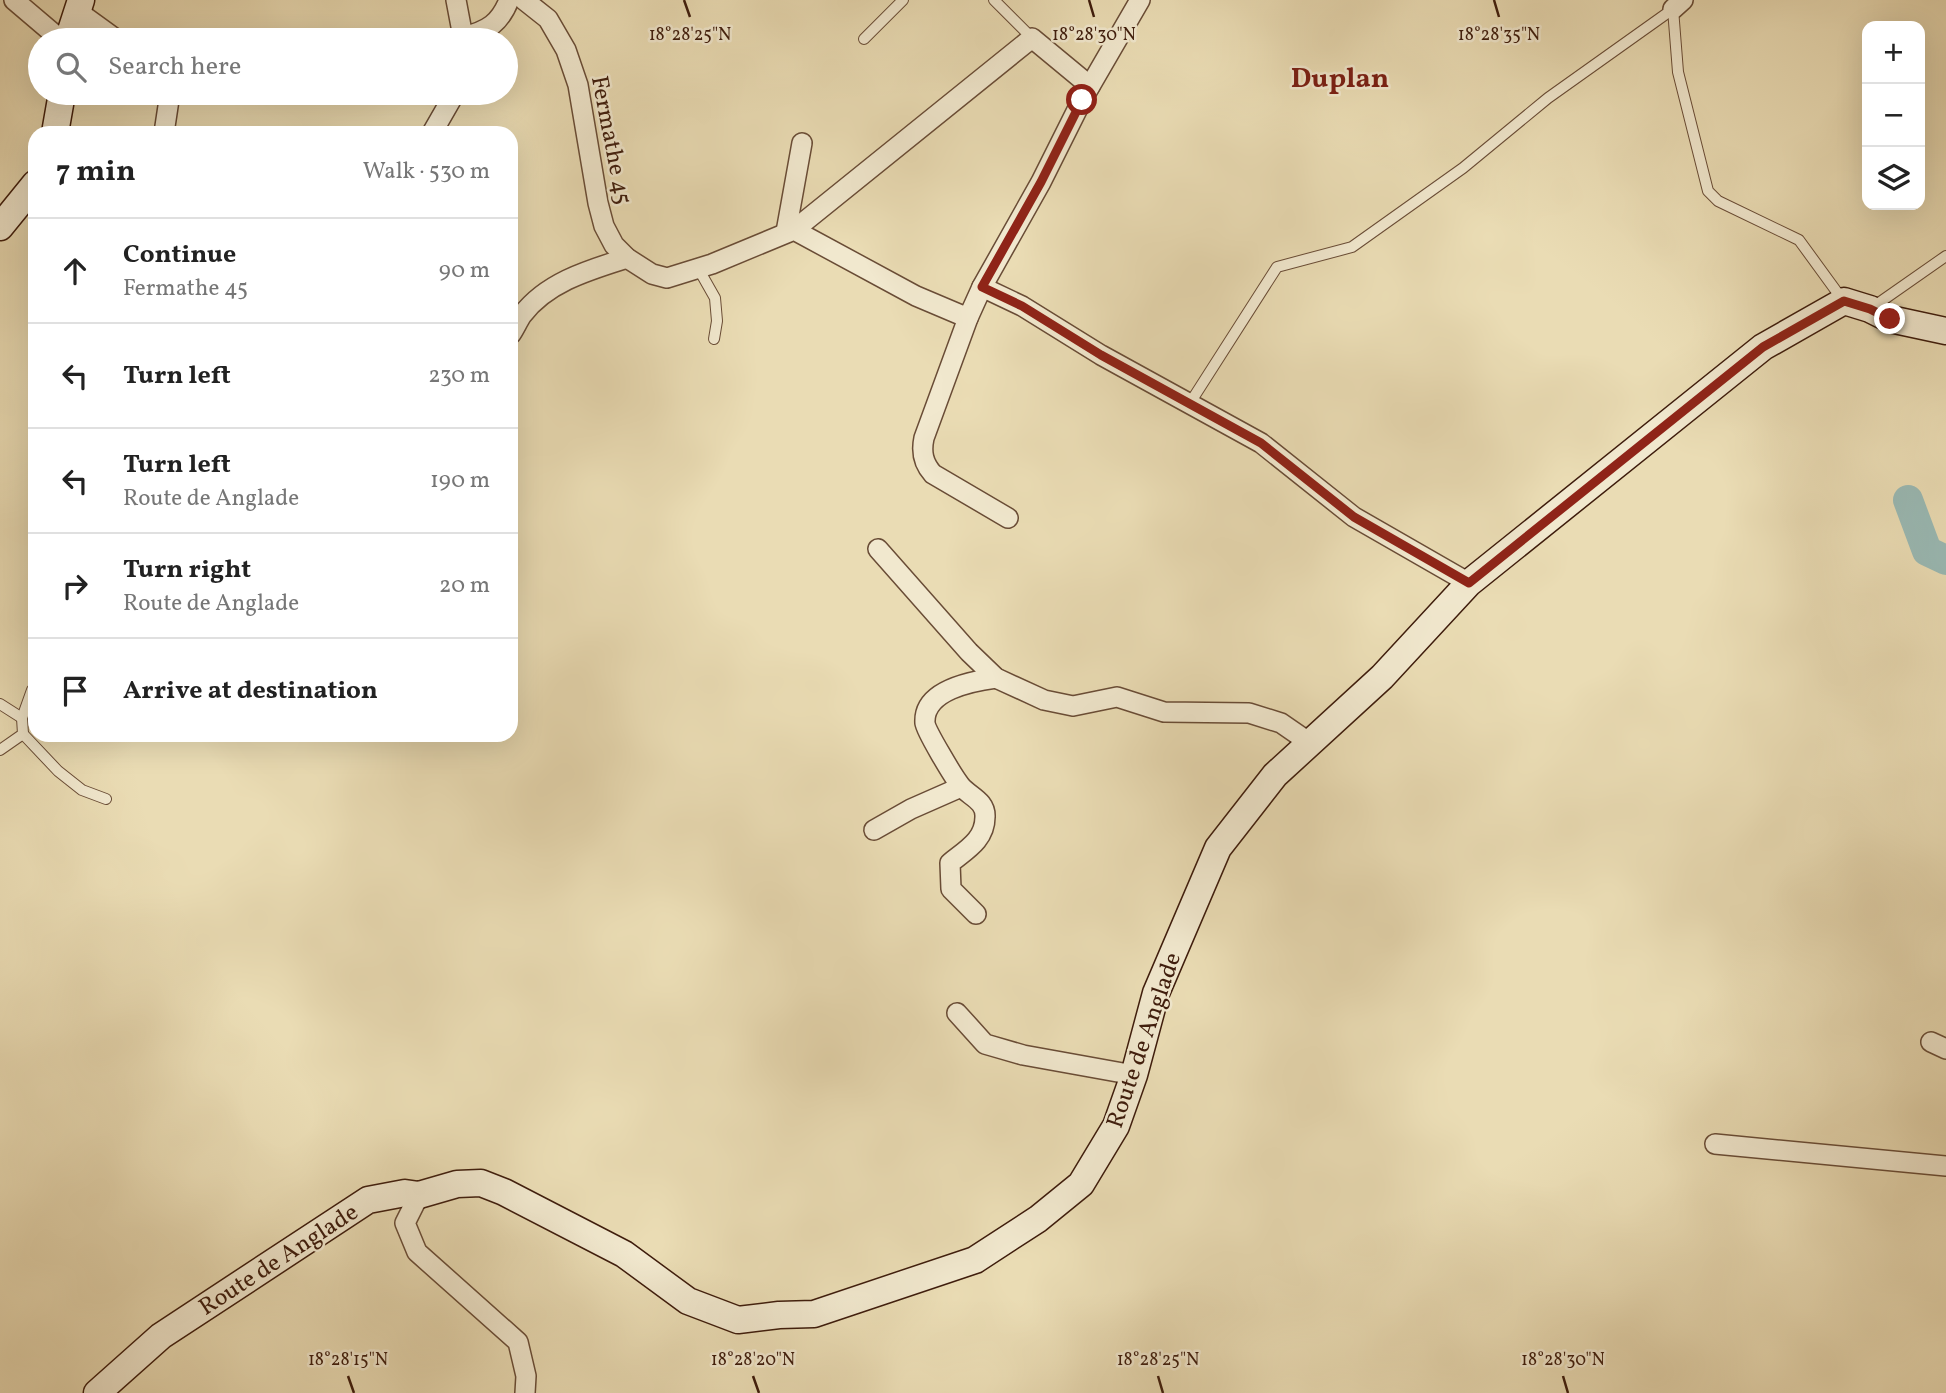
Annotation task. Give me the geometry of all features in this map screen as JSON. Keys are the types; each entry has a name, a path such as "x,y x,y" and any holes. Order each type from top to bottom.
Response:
{"street":[{"path":"14,0 47,28"},
{"path":"456,0 461,28"},
{"path":"488,28 503,15 509,0"},
{"name":"Fermathe 45","path":"524,0 548,19 566,50 578,85 604,226 614,244 627,258 652,274 667,278 739,254 790,231 1032,38"},
{"path":"1008,518 933,474 926,467 923,457 923,438 982,287 1041,182 1090,86 1140,0"},
{"path":"72,28 79,6 104,28"},
{"path":"1032,38 1090,86"},
{"path":"56,126 60,105"},
{"path":"165,126 168,105"},
{"path":"436,126 448,105"},
{"path":"802,144 790,231 916,296 968,318"},
{"path":"0,227 28,193"},
{"path":"518,322 523,314 553,287 589,270 627,258"},
{"path":"982,287 1022,306 1101,355 1261,443 1354,517 1469,583"},
{"path":"1844,301 1890,319 1946,331"},
{"name":"Route de Anglade","path":"97,1393 161,1336 368,1200 405,1193 419,1195 457,1184 481,1183 504,1192 624,1254 688,1301 738,1320 814,1314 975,1260 1038,1219 1081,1184 1116,1126 1134,1075 1156,993 1218,848 1275,775 1382,677 1469,583 1763,347 1844,301"},
{"path":"878,549 969,652 996,678 1044,700 1073,706 1117,697 1164,712 1249,713 1281,723 1310,743"},
{"path":"976,914 951,889 950,863 979,840 986,816 979,800 961,787 925,725 927,709 940,695 971,681 996,678"},
{"path":"874,830 911,809 961,787"},
{"path":"957,1013 985,1044 1023,1055 1134,1075"},
{"path":"1715,1144 1946,1166"},
{"path":"419,1195 405,1223 417,1252 518,1342 526,1376 525,1393"}],"lane":[{"path":"864,39 903,0"},
{"path":"994,0 1032,38"},
{"path":"1678,4 1678,72 1708,191 1718,201 1799,240 1844,301"},
{"path":"1190,402 1277,267 1352,247 1462,168 1548,98 1678,4"},
{"path":"1870,309 1946,256"},
{"path":"698,268 715,298 715,339"},
{"path":"28,701 22,718 23,734 28,739"},
{"path":"0,704 22,718"},
{"path":"0,750 23,734"},
{"path":"31,742 58,771 82,790 106,799"}],"waterway":[{"path":"1908,500 1927,551 1946,560"}],"district":[{"name":"Duplan","path":"1340,77"}],"route":[{"path":"1082,100 1041,182 982,287 1022,306 1101,355 1261,443 1354,517 1469,583 1763,347 1844,301 1890,319"}]}
